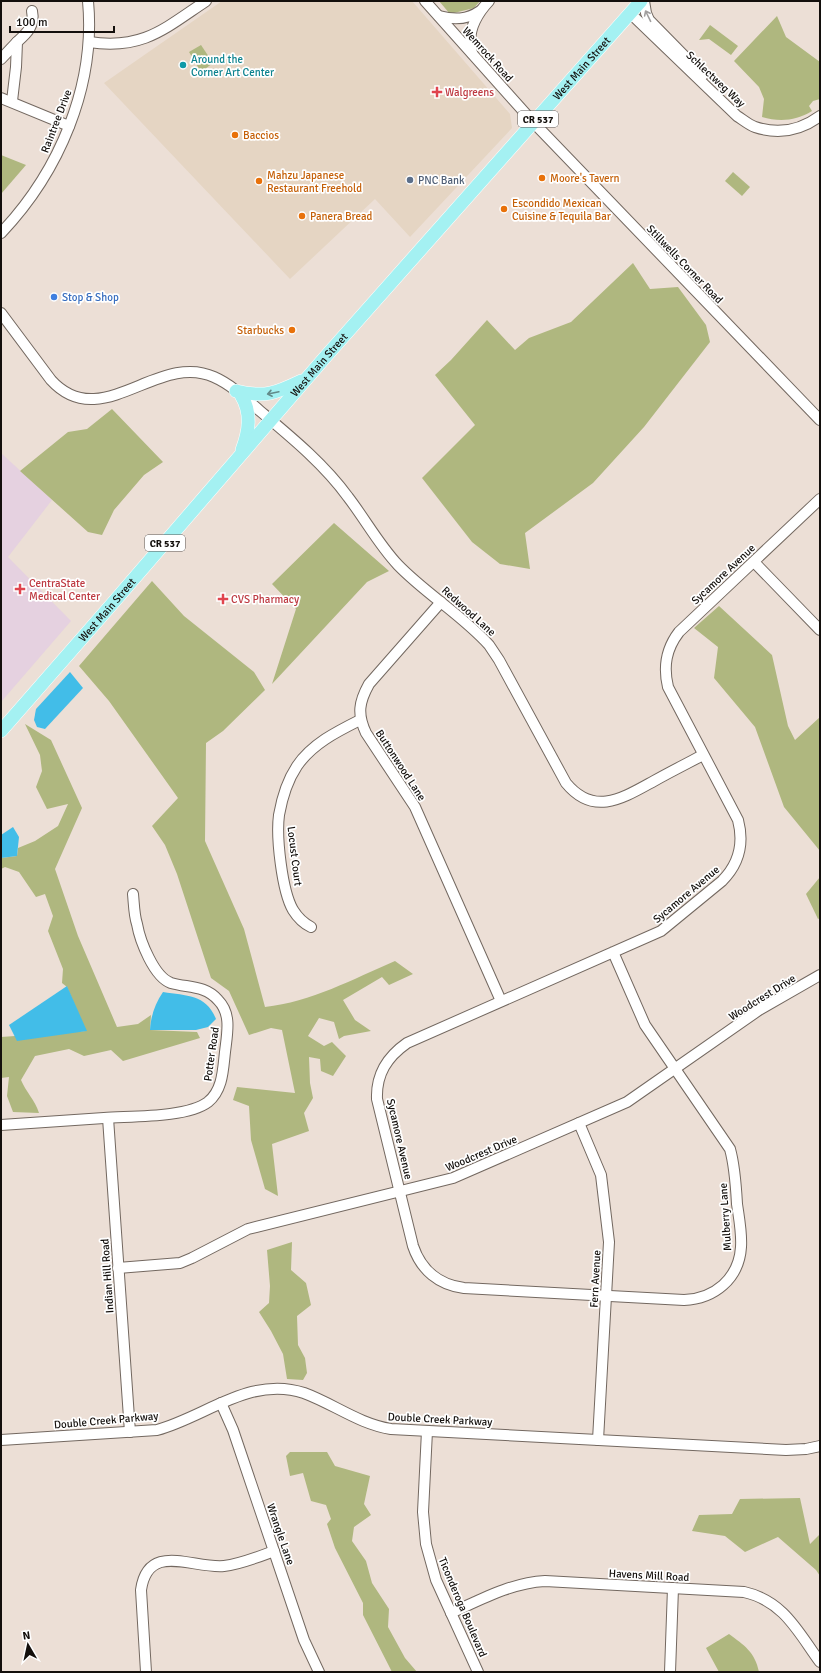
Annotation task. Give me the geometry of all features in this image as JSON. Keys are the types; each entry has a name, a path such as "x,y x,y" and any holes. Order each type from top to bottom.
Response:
{"main road":[{"name":"West Main Street","path":"1,731 270,420 630,13 643,1"},
{"path":"239,393 270,394 278,392 308,378"},
{"path":"239,393 247,408 248,427 240,455"}],"street":[{"name":"Raintree Drive","path":"1,233 18,214 45,176 61,146 69,126 81,87 89,42 88,1"},
{"path":"89,42 114,45 146,38 165,28 206,1"},
{"name":"Wemrock Road","path":"425,1 534,123"},
{"path":"472,55 469,43 473,25 480,11 489,1"},
{"name":"Schlectweg Way","path":"643,1 649,20 731,104 743,114 752,119 770,124 784,125 802,121 820,107"},
{"path":"1,59 31,28 33,17 32,11"},
{"path":"439,16 450,19 465,18 480,11"},
{"name":"Schlectweg Way","path":"630,13 737,116 755,127 783,132 809,124 820,116"},
{"path":"12,101 17,42"},
{"path":"1,98 12,101 69,126"},
{"name":"Stillwells Corner Road","path":"534,123 820,420"},
{"name":"Redwood Lane","path":"1,313 51,380 65,392 77,398 94,400 109,397 150,381 187,370 214,377 239,393 311,455 334,478 398,565 483,638 494,651 566,783 582,797 597,802 618,800 703,755"},
{"name":"Sycamore Avenue","path":"434,1278 421,1264 415,1252 378,1099 378,1082 384,1066 391,1056 407,1043 666,928 722,881 735,865 741,846 741,831 738,820 668,687 665,670 668,652 679,632 820,499"},
{"path":"754,562 820,630"},
{"path":"360,720 360,705 364,692 369,684 441,602"},
{"name":"Locust Court","path":"311,927 300,920 293,910 285,885 280,856 278,828 282,799 286,786 293,772 310,750 330,736 360,720"},
{"name":"Buttonwood Lane","path":"360,720 366,733 414,807 501,1001"},
{"name":"Potter Road","path":"1,1125 154,1115 176,1112 194,1108 208,1102 216,1093 221,1082 228,1030 226,1013 218,999 212,993 196,987 170,982 161,977 155,970 137,927 133,894"},
{"name":"Mulberry Lane","path":"434,1278 447,1284 464,1288 684,1300 697,1299 713,1293 725,1284 733,1274 739,1260 741,1241 734,1164 730,1149 645,1024 613,952"},
{"name":"Woodcrest Drive","path":"118,1268 180,1262 192,1258 248,1229 453,1178 627,1102 759,1010 820,976"},
{"name":"Indian Hill Road","path":"108,1118 130,1432"},
{"name":"Fern Avenue","path":"579,1123 599,1168 609,1242 598,1440"},
{"name":"Double Creek Parkway","path":"1,1440 156,1430 254,1391 273,1389 289,1390 314,1397 354,1418 373,1426 391,1429 786,1450 806,1449 820,1446"},
{"name":"Wrangle Lane","path":"221,1403 232,1430 304,1640 319,1672"},
{"name":"Ticonderoga Boulevard","path":"427,1431 423,1512 426,1544 436,1580 478,1672"},
{"path":"146,1672 141,1590 145,1576 151,1568 158,1563 170,1560 207,1566 224,1566 237,1564 274,1551"},
{"name":"Havens Mill Road","path":"451,1613 509,1587 531,1582 545,1581 744,1592 768,1601 782,1611 820,1662"},
{"path":"670,1672 673,1588"}],"shaded area":[{"path":"222,1 412,1 510,114 512,128 410,237 375,199 290,279 104,83"},
{"name":"CentraState Medical Center","path":"1,453 52,500 8,557 71,621 1,702"}],"green space":[{"path":"439,1 480,1 474,8 450,14"},
{"path":"777,16 786,37 820,62 820,99 813,101 809,106 812,111 800,117 787,120 775,120 762,117 764,99 759,87 734,61"},
{"path":"710,25 738,46 731,55 709,39 699,40"},
{"path":"201,45 213,63 201,72 189,52"},
{"path":"1,155 26,165 1,194"},
{"path":"733,172 750,187 742,196 725,181"},
{"path":"633,263 650,289 678,287 706,325 710,342 644,427 593,483 525,533 530,569 500,564 472,542 422,478 475,425 435,375 451,360 487,320 515,350 529,338 571,322"},
{"path":"112,409 163,462 144,475 114,510 102,535 88,532 20,471 68,432 87,429"},
{"path":"334,523 389,571 367,582 272,684 296,609 272,584"},
{"path":"152,581 184,616 254,672 265,690 223,731 206,743 205,841 244,929 265,1007 299,1000 332,989 395,961 413,974 389,985 382,977 343,1000 355,1020 371,1031 344,1036 339,1039 334,1022 319,1018 308,1036 324,1046 332,1042 346,1056 333,1076 321,1071 320,1059 309,1057 310,1083 313,1098 304,1113 309,1131 272,1144 278,1196 265,1189 251,1140 249,1106 233,1100 237,1087 295,1093 282,1030 271,1028 249,1035 229,991 211,978 177,874 165,845 152,826 178,798 109,701 79,666"},
{"path":"719,606 772,655 788,726 795,740 820,717 820,851 784,807 755,727 714,678 718,647 694,628"},
{"path":"25,724 51,740 82,808 55,869 78,936 117,1027 138,1024 151,1015 150,1030 197,1032 200,1038 123,1061 111,1050 84,1056 69,1049 35,1056 21,1080 39,1113 13,1112 7,1096 9,1077 1,1078 1,1037 86,1031 67,987 62,983 63,969 48,931 53,916 45,894 36,897 19,872 5,867 1,869 1,858 17,856 18,848 35,841 58,826 68,804 47,809 36,787 42,771 40,755"},
{"path":"820,877 820,918 818,919 806,894"},
{"path":"292,1242 291,1270 306,1283 311,1305 297,1316 298,1345 305,1358 307,1373 303,1380 287,1379 283,1354 259,1312 269,1303 270,1286 267,1250"},
{"path":"290,1452 327,1452 335,1466 370,1476 364,1504 371,1515 354,1527 352,1541 366,1561 372,1583 389,1609 388,1627 405,1658 417,1672 392,1672 363,1615 363,1603 335,1548 327,1524 331,1519 326,1505 311,1501 303,1473 290,1476 286,1456"},
{"path":"800,1498 810,1544 820,1534 820,1576 816,1570 778,1537 745,1552 725,1536 692,1531 699,1515 732,1514 740,1499"},
{"path":"729,1634 752,1654 759,1672 719,1672 706,1648"}],"water":[{"path":"70,672 83,688 45,729 37,727 34,720 36,709"},
{"path":"13,827 19,837 17,856 1,858 1,835"},
{"path":"67,986 87,1031 17,1041 9,1025"},
{"path":"163,992 188,996 201,1001 212,1011 216,1019 208,1027 196,1030 150,1030 154,1010"}],"place":[{"name":"Around the Corner Art Center","path":"183,65"},
{"name":"Walgreens","path":"437,92"},
{"name":"Baccios","path":"235,135"},
{"name":"Moore's Tavern","path":"542,178"},
{"name":"PNC Bank","path":"410,180"},
{"name":"Mahzu Japanese Restaurant Freehold","path":"259,181"},
{"name":"Escondido Mexican Cuisine & Tequila Bar","path":"504,209"},
{"name":"Panera Bread","path":"302,216"},
{"name":"Stop & Shop","path":"54,297"},
{"name":"Starbucks","path":"292,330"},
{"name":"CentraState Medical Center","path":"20,589"},
{"name":"CVS Pharmacy","path":"223,599"}]}
